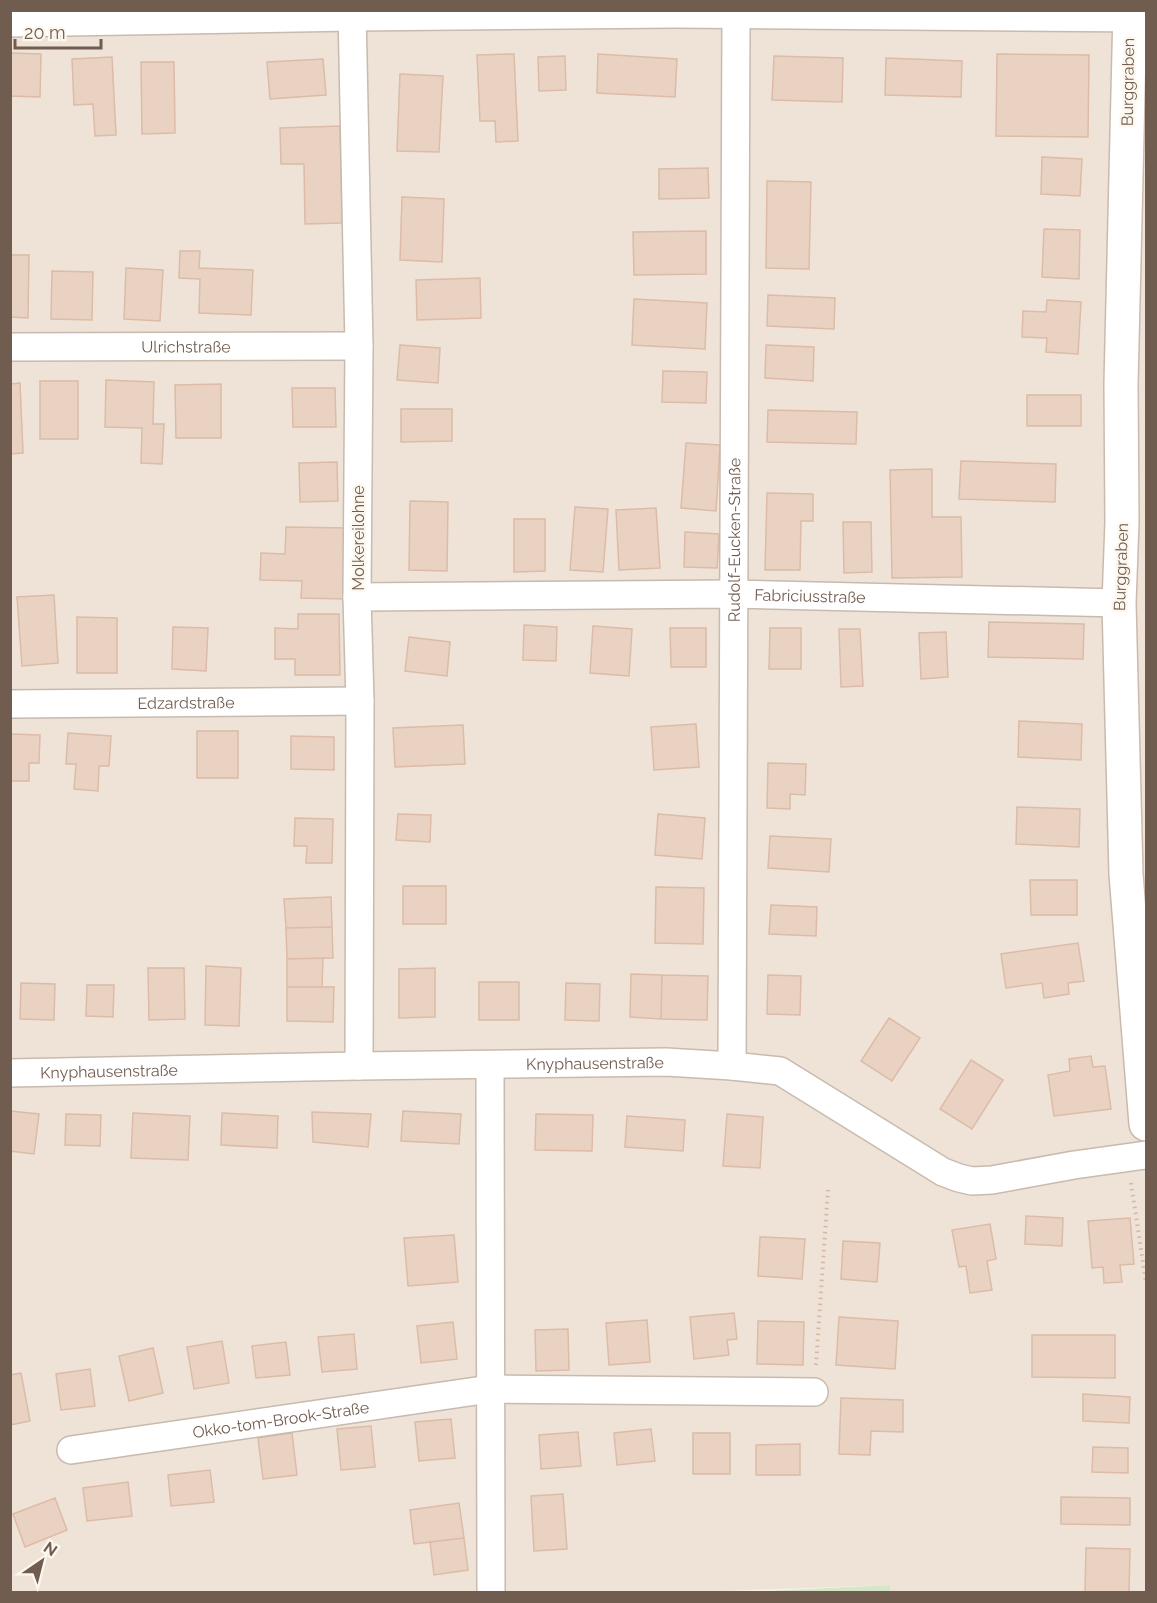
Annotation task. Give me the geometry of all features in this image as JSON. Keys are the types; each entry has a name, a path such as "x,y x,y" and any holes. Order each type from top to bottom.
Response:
{"main road":[{"name":"Burggraben","path":"1135,16 1121,384 1122,522 1119,603 1126,874 1146,1124"}],"street":[{"path":"10,23 353,14 674,12 1135,16"},
{"name":"Molkereilohne","path":"353,14 359,346 357,597 360,701 359,1066"},
{"name":"Rudolf-Eucken-Straße","path":"732,1066 736,14"},
{"name":"Ulrichstraße","path":"10,347 359,346"},
{"name":"Fabriciusstraße","path":"357,597 733,594 1119,603"},
{"name":"Edzardstraße","path":"10,704 360,701"},
{"name":"Knyphausenstraße","path":"10,1073 666,1062 732,1066 780,1071 943,1172 972,1181 992,1180 1146,1155"},
{"path":"490,1065 490,1590"},
{"name":"Okko-tom-Brook-Straße","path":"71,1450 490,1389 814,1392"}],"path":[{"path":"814,1392 828,1190"}],"shaded area":[{"path":"11,11 1146,11 1146,1592 890,1592 889,1585 697,1592 11,1592"}],"green space":[{"path":"890,1585 890,1592 744,1592"}],"building":[{"path":"10,53 41,54 40,97 10,96"},
{"path":"514,54 518,141 496,142 495,121 480,121 477,55"},
{"path":"598,54 677,59 675,97 597,93"},
{"path":"997,54 1089,55 1088,137 996,136"},
{"path":"565,56 566,90 539,91 538,57"},
{"path":"774,56 843,58 842,102 772,100"},
{"path":"112,57 116,135 95,136 93,104 74,105 72,59"},
{"path":"886,58 962,61 961,97 885,95"},
{"path":"323,59 326,95 270,99 267,62"},
{"path":"141,62 174,62 175,133 142,134"},
{"path":"400,74 443,76 439,152 397,151"},
{"path":"340,126 342,223 305,224 304,164 281,164 280,128"},
{"path":"1042,157 1082,159 1080,196 1041,194"},
{"path":"708,168 709,198 659,199 659,169"},
{"path":"767,181 811,182 809,269 766,268"},
{"path":"402,197 444,199 442,262 400,260"},
{"path":"1044,229 1080,230 1079,279 1042,277"},
{"path":"706,231 706,274 634,275 633,232"},
{"path":"180,251 200,251 199,268 253,270 251,315 199,313 200,279 179,278"},
{"path":"10,255 29,255 28,318 10,317"},
{"path":"126,268 163,270 160,321 124,319"},
{"path":"52,271 93,272 92,320 51,319"},
{"path":"480,278 481,318 417,320 416,280"},
{"path":"768,295 835,298 834,329 767,326"},
{"path":"634,299 707,303 705,349 632,345"},
{"path":"1047,300 1081,302 1078,354 1046,352 1047,338 1022,337 1023,311 1046,312"},
{"path":"400,345 440,348 438,383 397,380"},
{"path":"766,345 814,347 813,381 765,378"},
{"path":"663,371 707,372 706,403 662,402"},
{"path":"106,380 154,382 153,424 164,424 162,464 141,463 142,428 105,427"},
{"path":"40,381 78,381 78,439 40,439"},
{"path":"20,383 23,453 10,454 10,384"},
{"path":"221,384 221,438 176,438 175,385"},
{"path":"292,388 335,388 336,427 293,427"},
{"path":"1027,395 1081,395 1081,426 1027,426"},
{"path":"401,409 452,409 452,441 401,442"},
{"path":"768,410 857,412 856,444 767,442"},
{"path":"686,443 720,445 716,511 681,508"},
{"path":"961,461 1056,464 1055,502 959,499"},
{"path":"337,462 338,501 300,502 299,463"},
{"path":"932,469 932,517 961,517 962,577 892,578 890,470"},
{"path":"767,493 813,494 813,521 801,521 800,570 765,570"},
{"path":"410,501 448,502 447,571 409,570"},
{"path":"575,507 608,509 603,572 570,570"},
{"path":"656,508 660,568 619,570 616,510"},
{"path":"514,519 545,519 545,571 514,572"},
{"path":"843,522 871,522 872,572 844,573"},
{"path":"286,527 348,528 346,599 301,598 302,581 260,580 261,553 285,554"},
{"path":"685,532 719,534 717,568 684,567"},
{"path":"54,595 58,663 22,666 17,597"},
{"path":"298,614 339,614 340,675 295,675 295,659 275,659 275,628 298,629"},
{"path":"77,617 117,618 117,673 77,673"},
{"path":"989,622 1084,624 1083,659 988,657"},
{"path":"524,625 557,627 556,661 523,660"},
{"path":"593,626 632,629 629,676 590,673"},
{"path":"173,627 208,628 206,671 172,669"},
{"path":"670,628 706,628 706,667 671,667"},
{"path":"770,628 801,628 801,669 769,669"},
{"path":"839,629 860,629 863,686 841,687"},
{"path":"946,632 948,677 921,679 919,633"},
{"path":"409,637 450,642 447,676 405,671"},
{"path":"1019,721 1082,724 1081,760 1018,757"},
{"path":"696,724 699,767 654,770 651,727"},
{"path":"463,725 465,764 395,767 393,728"},
{"path":"197,731 238,731 238,778 197,778"},
{"path":"68,733 111,736 109,766 99,766 98,791 74,789 76,764 66,764"},
{"path":"10,734 40,735 39,763 29,763 29,781 10,781"},
{"path":"291,736 334,737 334,770 291,769"},
{"path":"768,763 806,764 805,795 790,794 790,809 767,808"},
{"path":"1017,807 1080,809 1079,847 1016,844"},
{"path":"398,814 431,815 430,842 396,840"},
{"path":"658,814 705,818 702,859 655,855"},
{"path":"295,818 333,819 332,863 306,863 307,846 294,846"},
{"path":"770,836 831,839 829,872 768,868"},
{"path":"1030,880 1077,880 1077,915 1031,915"},
{"path":"403,886 446,886 446,924 403,924"},
{"path":"656,887 704,888 703,944 655,943"},
{"path":"331,897 332,927 286,928 284,899"},
{"path":"771,905 817,907 816,936 769,934"},
{"path":"332,927 333,958 287,959 286,928"},
{"path":"1078,943 1084,981 1068,983 1069,994 1044,998 1042,983 1006,988 1001,954"},
{"path":"323,958 322,987 287,987 287,959"},
{"path":"206,966 241,968 239,1026 205,1025"},
{"path":"148,968 184,968 185,1019 149,1020"},
{"path":"435,968 435,1017 399,1018 399,969"},
{"path":"631,974 662,975 661,1019 630,1017"},
{"path":"662,975 708,976 707,1020 661,1019"},
{"path":"768,975 801,976 800,1015 767,1014"},
{"path":"479,982 519,982 519,1020 479,1020"},
{"path":"21,983 55,984 54,1020 20,1019"},
{"path":"566,983 600,984 599,1021 565,1020"},
{"path":"87,985 114,985 113,1017 86,1016"},
{"path":"287,987 334,987 333,1022 287,1021"},
{"path":"889,1018 920,1038 892,1081 861,1061"},
{"path":"1091,1056 1093,1067 1105,1066 1111,1109 1054,1116 1048,1075 1070,1071 1069,1059"},
{"path":"971,1060 1003,1080 972,1129 940,1109"},
{"path":"10,1111 39,1114 34,1154 10,1151"},
{"path":"403,1111 461,1114 459,1144 401,1141"},
{"path":"312,1112 371,1114 368,1147 313,1142"},
{"path":"133,1113 190,1116 188,1160 131,1158"},
{"path":"222,1113 278,1116 277,1148 221,1145"},
{"path":"66,1114 101,1115 100,1146 65,1145"},
{"path":"536,1114 593,1115 592,1151 535,1150"},
{"path":"727,1114 763,1117 760,1168 723,1166"},
{"path":"627,1116 685,1120 683,1151 625,1147"},
{"path":"1026,1216 1063,1218 1062,1246 1025,1244"},
{"path":"1130,1218 1134,1264 1120,1265 1122,1282 1104,1283 1103,1267 1092,1268 1088,1221"},
{"path":"990,1224 996,1259 987,1261 992,1290 970,1293 966,1266 959,1267 952,1230"},
{"path":"454,1235 458,1282 408,1286 404,1238"},
{"path":"760,1237 805,1239 802,1279 758,1276"},
{"path":"843,1241 880,1243 877,1282 841,1279"},
{"path":"734,1313 737,1339 727,1340 729,1355 694,1359 690,1317"},
{"path":"839,1317 898,1321 895,1369 836,1365"},
{"path":"647,1320 650,1362 609,1365 606,1323"},
{"path":"758,1321 804,1322 803,1365 757,1364"},
{"path":"453,1322 457,1359 421,1363 417,1326"},
{"path":"568,1329 569,1370 536,1371 535,1330"},
{"path":"354,1334 357,1369 322,1372 318,1337"},
{"path":"1032,1335 1115,1335 1115,1378 1032,1377"},
{"path":"222,1341 229,1383 194,1389 187,1347"},
{"path":"286,1342 290,1375 256,1378 252,1346"},
{"path":"153,1348 163,1393 129,1401 119,1356"},
{"path":"90,1369 95,1406 61,1410 56,1374"},
{"path":"21,1373 30,1421 10,1425 10,1375"},
{"path":"1083,1394 1130,1397 1129,1423 1083,1421"},
{"path":"841,1398 903,1400 903,1432 871,1431 870,1455 839,1454"},
{"path":"451,1419 455,1458 419,1461 415,1422"},
{"path":"371,1426 375,1467 341,1470 337,1429"},
{"path":"651,1429 655,1461 617,1465 614,1433"},
{"path":"578,1432 581,1466 541,1469 539,1435"},
{"path":"292,1433 297,1475 263,1479 258,1438"},
{"path":"693,1433 730,1433 730,1474 693,1474"},
{"path":"800,1444 800,1475 756,1475 756,1445"},
{"path":"1093,1447 1128,1448 1128,1473 1092,1472"},
{"path":"210,1470 214,1502 171,1506 168,1475"},
{"path":"128,1482 132,1516 87,1521 83,1488"},
{"path":"563,1494 567,1549 534,1551 531,1496"},
{"path":"1061,1497 1130,1498 1130,1525 1061,1524"},
{"path":"55,1498 67,1530 25,1547 13,1514"},
{"path":"459,1503 464,1538 414,1544 410,1510"},
{"path":"464,1538 468,1570 434,1575 430,1542"},
{"path":"1086,1548 1130,1549 1129,1592 1085,1592"}]}
